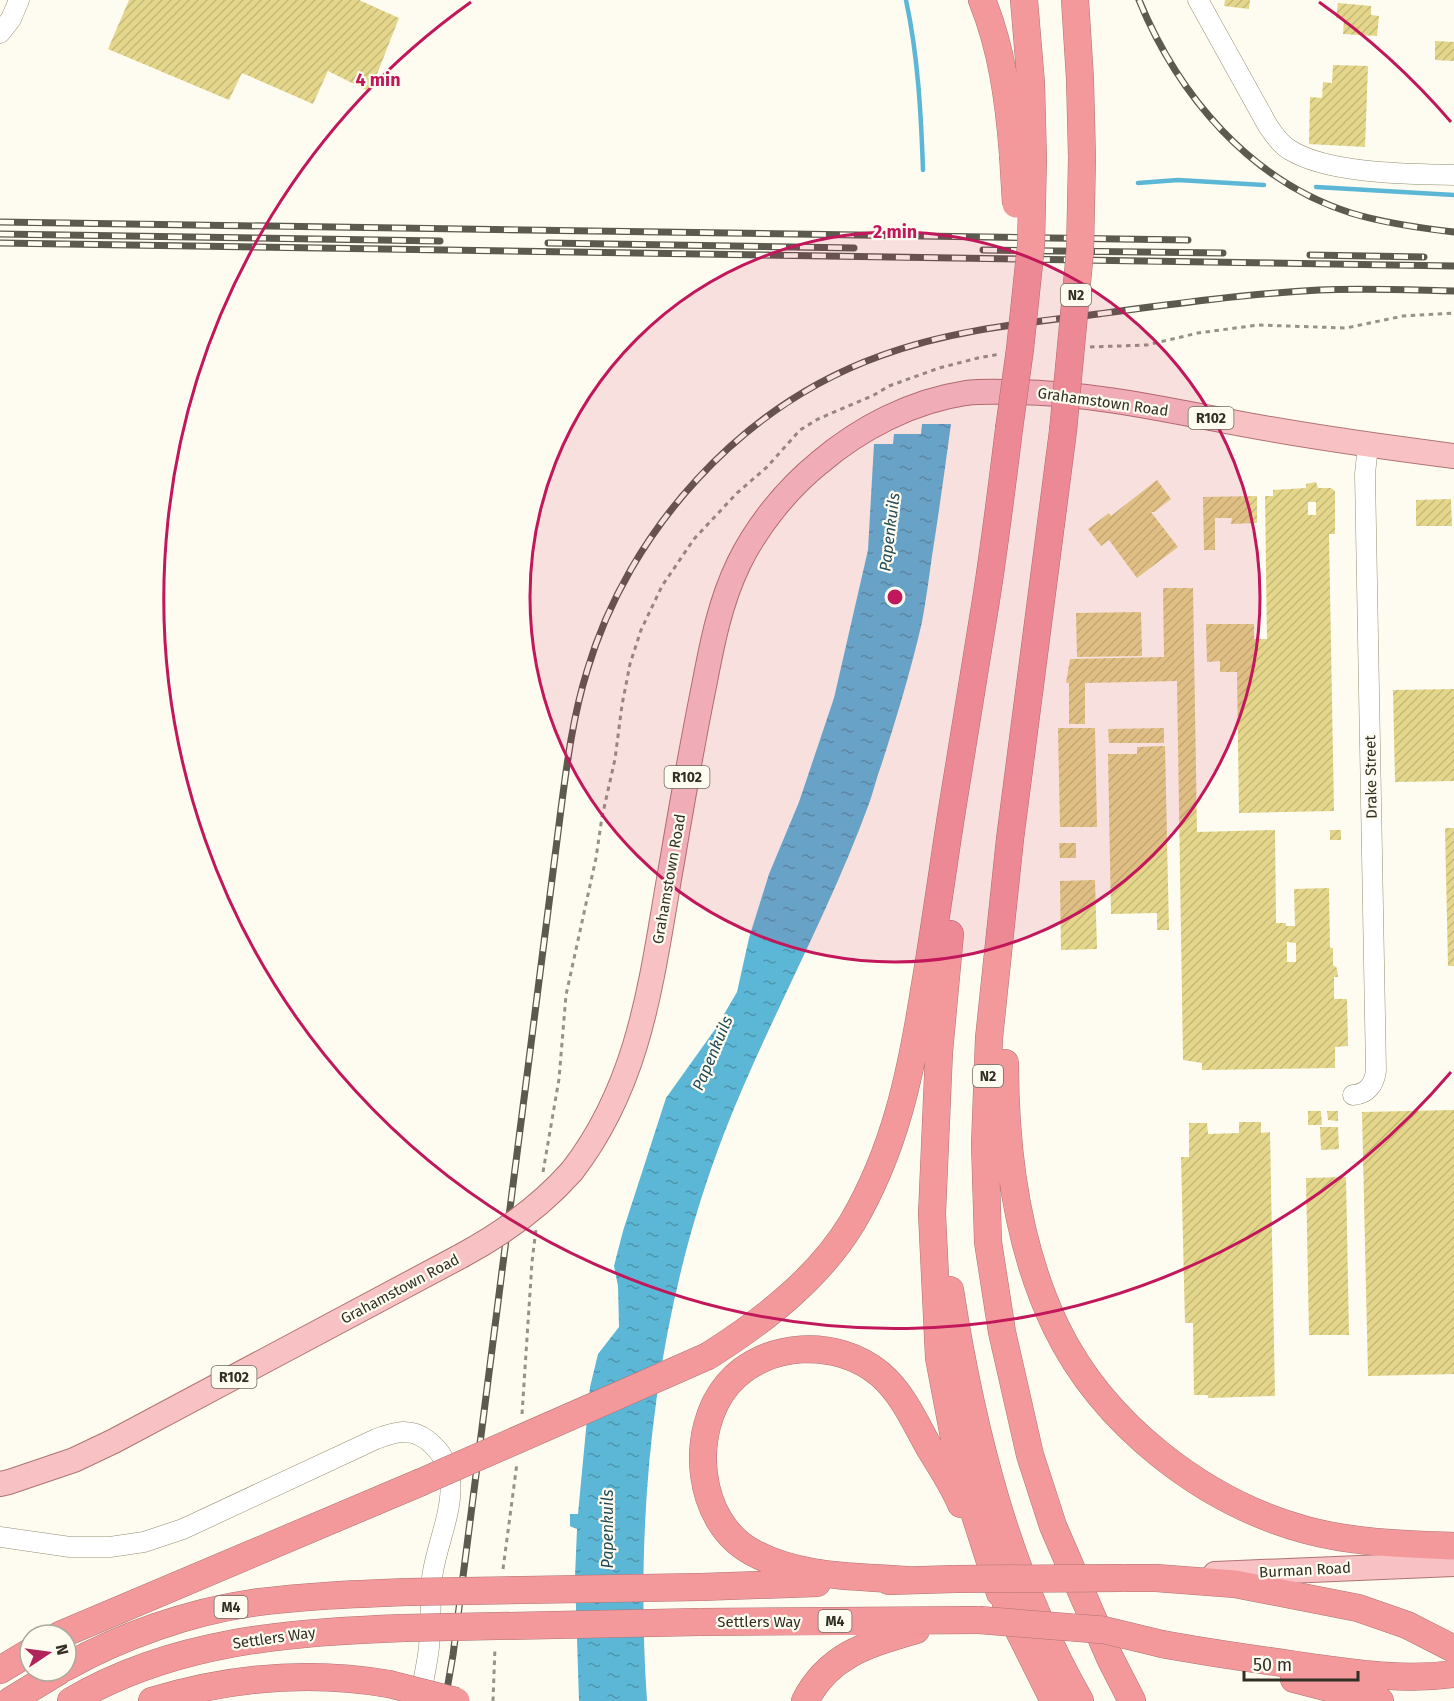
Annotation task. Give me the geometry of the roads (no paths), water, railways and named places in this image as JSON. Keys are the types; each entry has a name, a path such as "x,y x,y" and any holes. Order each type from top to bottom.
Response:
{"highway":[{"path":"982,0 993,28 1010,113 1023,157 1031,245 1015,351 1009,429 987,597 950,938 939,1052 932,1214 939,1358 954,1437 969,1496 1000,1593"},
{"path":"1023,157 1031,83 1024,0"},
{"name":"N2","path":"1076,5 1082,158 1080,251 1063,431 1010,839 989,1038 985,1144 988,1242 1002,1332 1030,1455 1053,1526 1087,1606 1132,1701"},
{"path":"78,1627 419,1483 708,1356 763,1319 798,1288 828,1256 852,1223 889,1145 903,1103 915,1045 987,597"},
{"path":"1010,839 1005,1060 1009,1149 1026,1245 1045,1301 1057,1329 1073,1356 1109,1404 1150,1446 1164,1459 1224,1497 1306,1530 1386,1543 1454,1546"},
{"path":"936,1136 945,1262 957,1338 979,1442 1007,1533 1035,1609 1060,1666 1080,1701"},
{"path":"907,1580 792,1569 750,1551 730,1534 713,1508 704,1467 703,1447 714,1406 728,1385 743,1370 778,1354 796,1349 816,1348 857,1360 879,1373 896,1391 911,1413 958,1497 1000,1593 1054,1701"},
{"path":"1156,1578 1235,1584 1358,1608 1407,1625 1454,1649"},
{"name":"M4","path":"78,1661 125,1639 185,1618 249,1603 319,1595 955,1579 1156,1578"},
{"path":"1087,1606 1112,1641 1149,1701"},
{"path":"805,1701 819,1676 839,1660 860,1648 927,1626 974,1620"},
{"name":"Settlers Way","path":"71,1701 136,1670 194,1652 249,1640 318,1631 699,1622 974,1620 1104,1630 1205,1653 1367,1675 1406,1678 1446,1675"},
{"path":"1205,1653 1322,1687 1380,1701"},
{"path":"0,1670 18,1659"},
{"path":"1033,1662 1043,1701"},
{"path":"152,1701 226,1682 310,1676 389,1684 456,1701"},
{"path":"10,1701 39,1683"}],"main road":[{"name":"Grahamstown Road","path":"0,1484 75,1460 114,1441 494,1238 536,1208 572,1171 608,1119 633,1058 648,999 699,709 713,639 723,606 740,562 759,531 788,492 835,448 872,425 927,403 967,393 1039,392 1095,398 1368,446 1454,456"},
{"name":"Burman Road","path":"1156,1578 1454,1564"}],"lane":[{"path":"0,33 19,0"},
{"path":"1198,0 1268,126 1276,139 1288,149 1315,161 1346,167 1394,174 1454,175"},
{"name":"Drake Street","path":"1353,1095 1367,1090 1373,1082 1376,1071 1365,474 1368,446"},
{"path":"0,1537 70,1547 110,1547 144,1542 190,1525 391,1433 405,1431 419,1434 443,1460 452,1487 434,1565 429,1646 419,1701"}],"water":[{"path":"922,424 951,424 923,614 893,728 854,843 818,926 760,1048 725,1131 701,1199 681,1269 666,1340 655,1412 648,1484 644,1556 647,1701 579,1701 575,1577 577,1529 570,1526 570,1514 578,1514 590,1387 598,1354 619,1327 618,1286 614,1266 623,1231 666,1098 716,1028 737,992 749,938 769,874 799,802 834,698 868,550 874,444 893,444 894,434 921,434"}],"waterway":[{"name":"Papenkuils","path":"906,0 916,63 923,170"},
{"path":"1138,183 1178,180 1264,185"},
{"path":"1316,187 1454,195"}],"railway":[{"path":"1139,0 1174,69 1197,101 1250,157 1281,180 1314,199 1351,213 1402,225 1454,232"},
{"path":"0,222 1188,240"},
{"path":"0,234 440,241"},
{"path":"0,243 1454,266"},
{"path":"548,243 854,248"},
{"path":"983,250 1223,253"},
{"path":"1310,255 1424,257"},
{"path":"445,1701 453,1655 571,740 587,671 606,619 631,569 662,523 697,479 737,440 781,406 829,378 906,347 1015,324 1236,297 1336,289 1454,291"}]}
